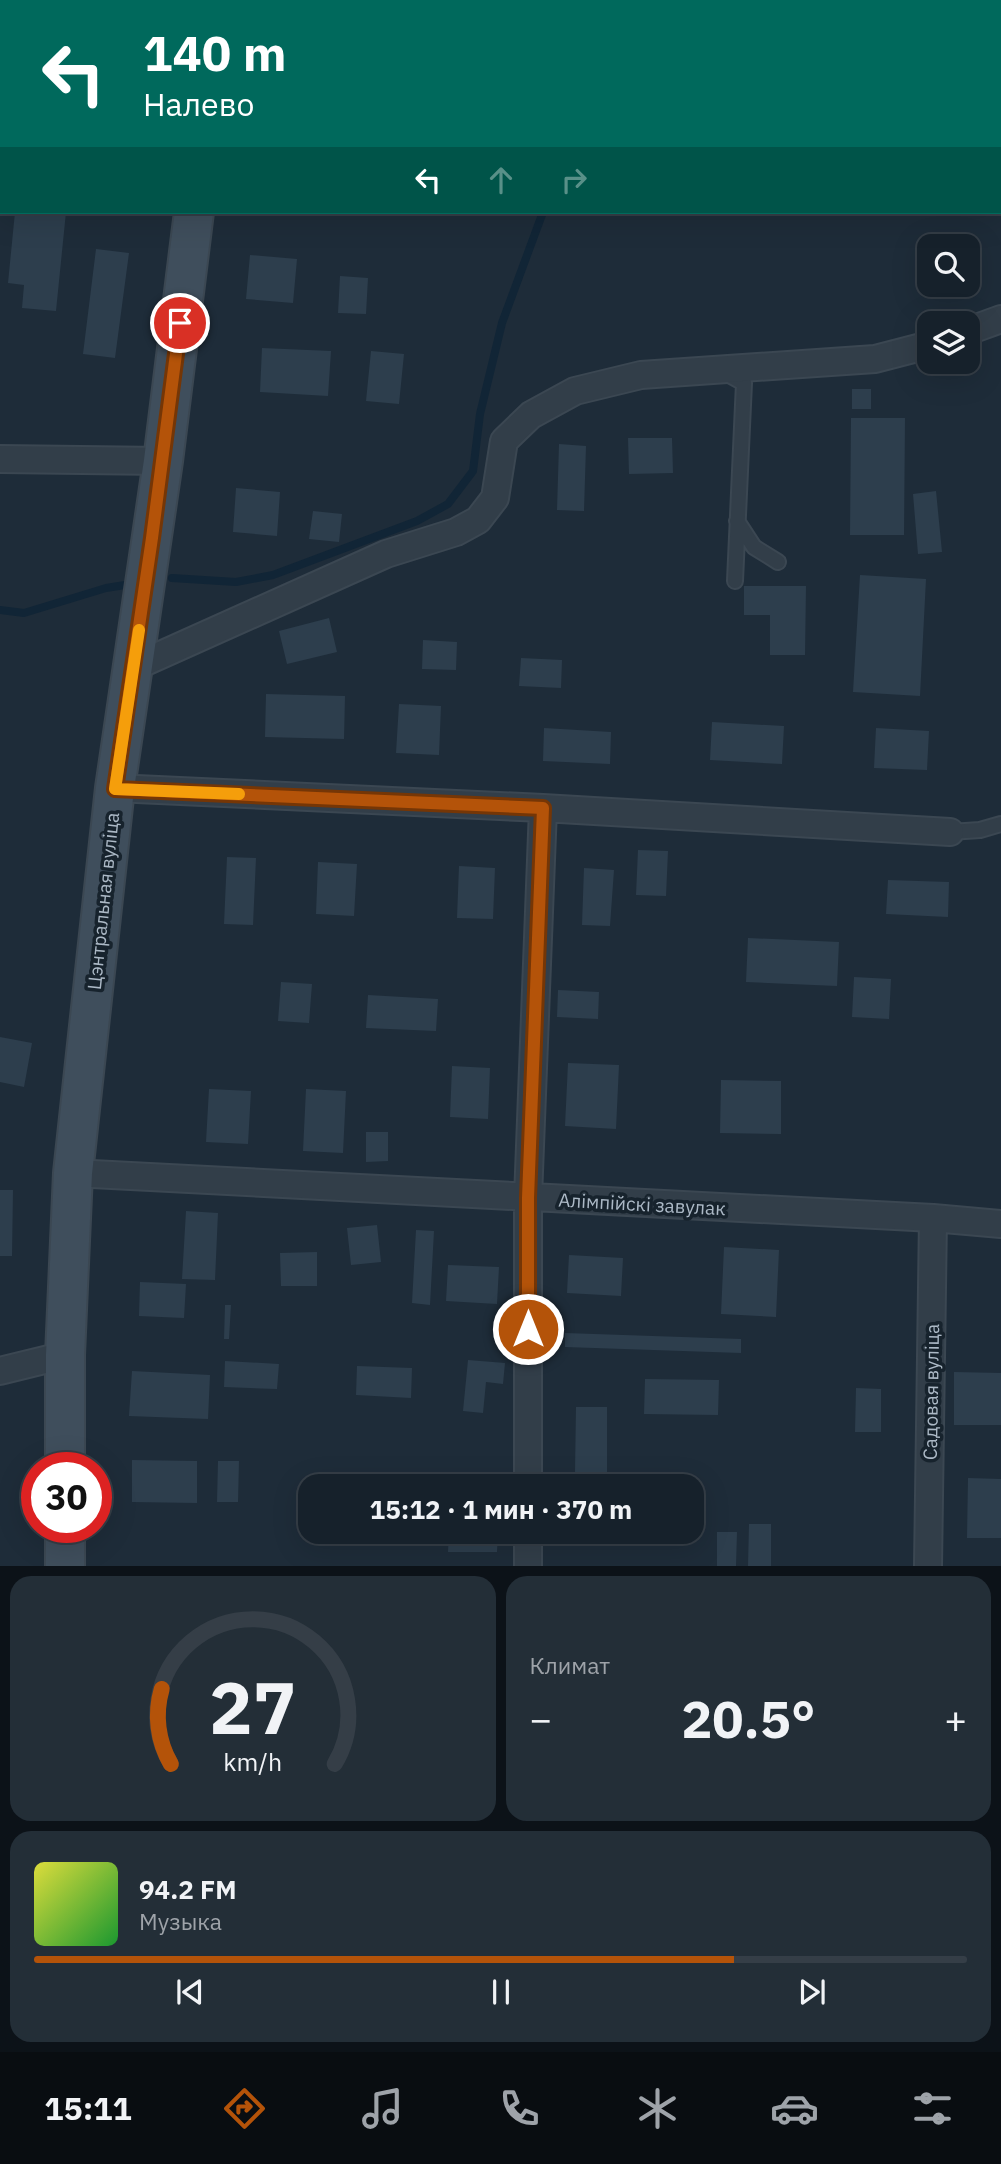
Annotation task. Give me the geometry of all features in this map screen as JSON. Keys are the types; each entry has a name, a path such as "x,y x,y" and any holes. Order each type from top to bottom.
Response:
{"street":[{"name":"Цэнтральная вуліца","path":"65,1452 65,1355 73,1172 115,789 163,461 194,214"},
{"path":"980,327 1001,319"},
{"path":"134,667 387,554 456,533 478,520 495,498 504,442 531,415 575,391 640,375 875,359 917,348"},
{"path":"0,458 163,461"},
{"path":"115,789 543,808 950,832"},
{"path":"528,1474 528,1198 543,808"},
{"name":"Алімпійскі завулак","path":"73,1172 933,1218 1001,1224"},
{"name":"Садовая вуліца","path":"928,1566 933,1218"},
{"path":"0,1371 65,1355"},
{"path":"65,1543 65,1566"},
{"path":"528,1544 528,1566"}],"lane":[{"path":"717,369 744,383 735,581"},
{"path":"737,521 754,547 778,562"},
{"path":"950,832 980,830 1001,824"}],"building":[{"path":"15,214 66,214 56,311 22,308 24,285 8,283"},
{"path":"96,249 129,253 115,358 83,354"},
{"path":"250,255 297,259 293,303 246,299"},
{"path":"340,276 368,278 366,314 338,313"},
{"path":"262,348 331,351 328,396 260,392"},
{"path":"371,351 404,354 399,404 366,401"},
{"path":"852,389 871,389 871,409 852,409"},
{"path":"851,418 905,418 904,535 850,535"},
{"path":"628,438 672,438 673,473 629,474"},
{"path":"559,444 586,446 584,511 557,510"},
{"path":"236,488 280,492 277,536 233,532"},
{"path":"936,491 942,552 918,554 913,494"},
{"path":"313,511 342,514 339,542 309,539"},
{"path":"860,575 926,579 920,696 853,692"},
{"path":"744,586 806,586 805,655 770,655 770,615 744,615"},
{"path":"329,618 337,652 287,664 279,631"},
{"path":"423,640 457,642 456,670 422,669"},
{"path":"521,658 562,660 561,688 519,686"},
{"path":"266,694 345,696 344,739 265,737"},
{"path":"399,704 441,706 439,755 396,753"},
{"path":"712,722 784,726 782,764 710,760"},
{"path":"544,728 611,732 610,764 543,761"},
{"path":"876,728 929,731 927,770 874,768"},
{"path":"638,850 668,851 666,896 636,895"},
{"path":"227,857 256,858 253,925 224,924"},
{"path":"318,862 357,864 354,916 316,914"},
{"path":"459,866 495,868 493,919 457,918"},
{"path":"584,868 614,870 610,926 582,925"},
{"path":"888,880 949,882 948,917 886,914"},
{"path":"748,938 839,942 837,986 746,982"},
{"path":"854,977 891,979 889,1019 852,1017"},
{"path":"281,982 312,984 309,1023 278,1021"},
{"path":"558,990 599,992 598,1019 557,1017"},
{"path":"368,995 438,999 436,1031 366,1028"},
{"path":"0,1037 32,1043 24,1087 0,1082"},
{"path":"568,1063 619,1065 616,1129 565,1126"},
{"path":"452,1066 490,1068 488,1119 450,1117"},
{"path":"721,1080 781,1081 781,1134 720,1133"},
{"path":"209,1089 251,1091 248,1144 206,1142"},
{"path":"306,1089 346,1091 343,1153 303,1151"},
{"path":"366,1132 388,1132 388,1161 366,1162"},
{"path":"0,1190 13,1190 12,1256 0,1256"},
{"path":"186,1211 218,1213 215,1280 182,1279"},
{"path":"377,1225 381,1262 351,1265 347,1228"},
{"path":"416,1230 434,1231 430,1305 412,1303"},
{"path":"724,1247 779,1250 776,1317 721,1314"},
{"path":"317,1252 317,1286 281,1286 280,1253"},
{"path":"569,1255 623,1258 621,1296 567,1293"},
{"path":"448,1265 499,1267 497,1304 446,1301"},
{"path":"140,1282 186,1284 184,1318 139,1316"},
{"path":"225,1305 231,1305 229,1339 224,1339"},
{"path":"565,1333 741,1339 741,1353 565,1347"},
{"path":"468,1360 505,1363 503,1384 486,1382 483,1413 463,1411"},
{"path":"225,1361 279,1364 277,1389 224,1387"},
{"path":"357,1366 412,1368 411,1398 356,1395"},
{"path":"132,1371 210,1375 208,1419 129,1416"},
{"path":"954,1372 1001,1373 1001,1425 954,1425"},
{"path":"645,1379 719,1380 718,1415 644,1414"},
{"path":"856,1388 881,1389 881,1432 855,1432"},
{"path":"576,1407 607,1407 607,1472 575,1472"},
{"path":"132,1460 197,1461 197,1503 132,1502"},
{"path":"218,1461 239,1461 238,1502 217,1502"},
{"path":"968,1478 1001,1479 1001,1538 967,1538"},
{"path":"749,1524 771,1524 771,1566 748,1566"},
{"path":"717,1532 737,1532 736,1566 717,1566"},
{"path":"448,1544 497,1544 497,1552 448,1552"}],"waterway":[{"path":"172,578 236,582 273,575 417,521 448,504 473,471 480,414 502,323 542,214"},
{"path":"0,610 24,613 106,588 125,585"}],"slow traffic":[{"path":"139,630 115,789 239,794"}],"route":[{"path":"180,323 163,461 115,789 543,808 528,1198 528,1329"}]}
